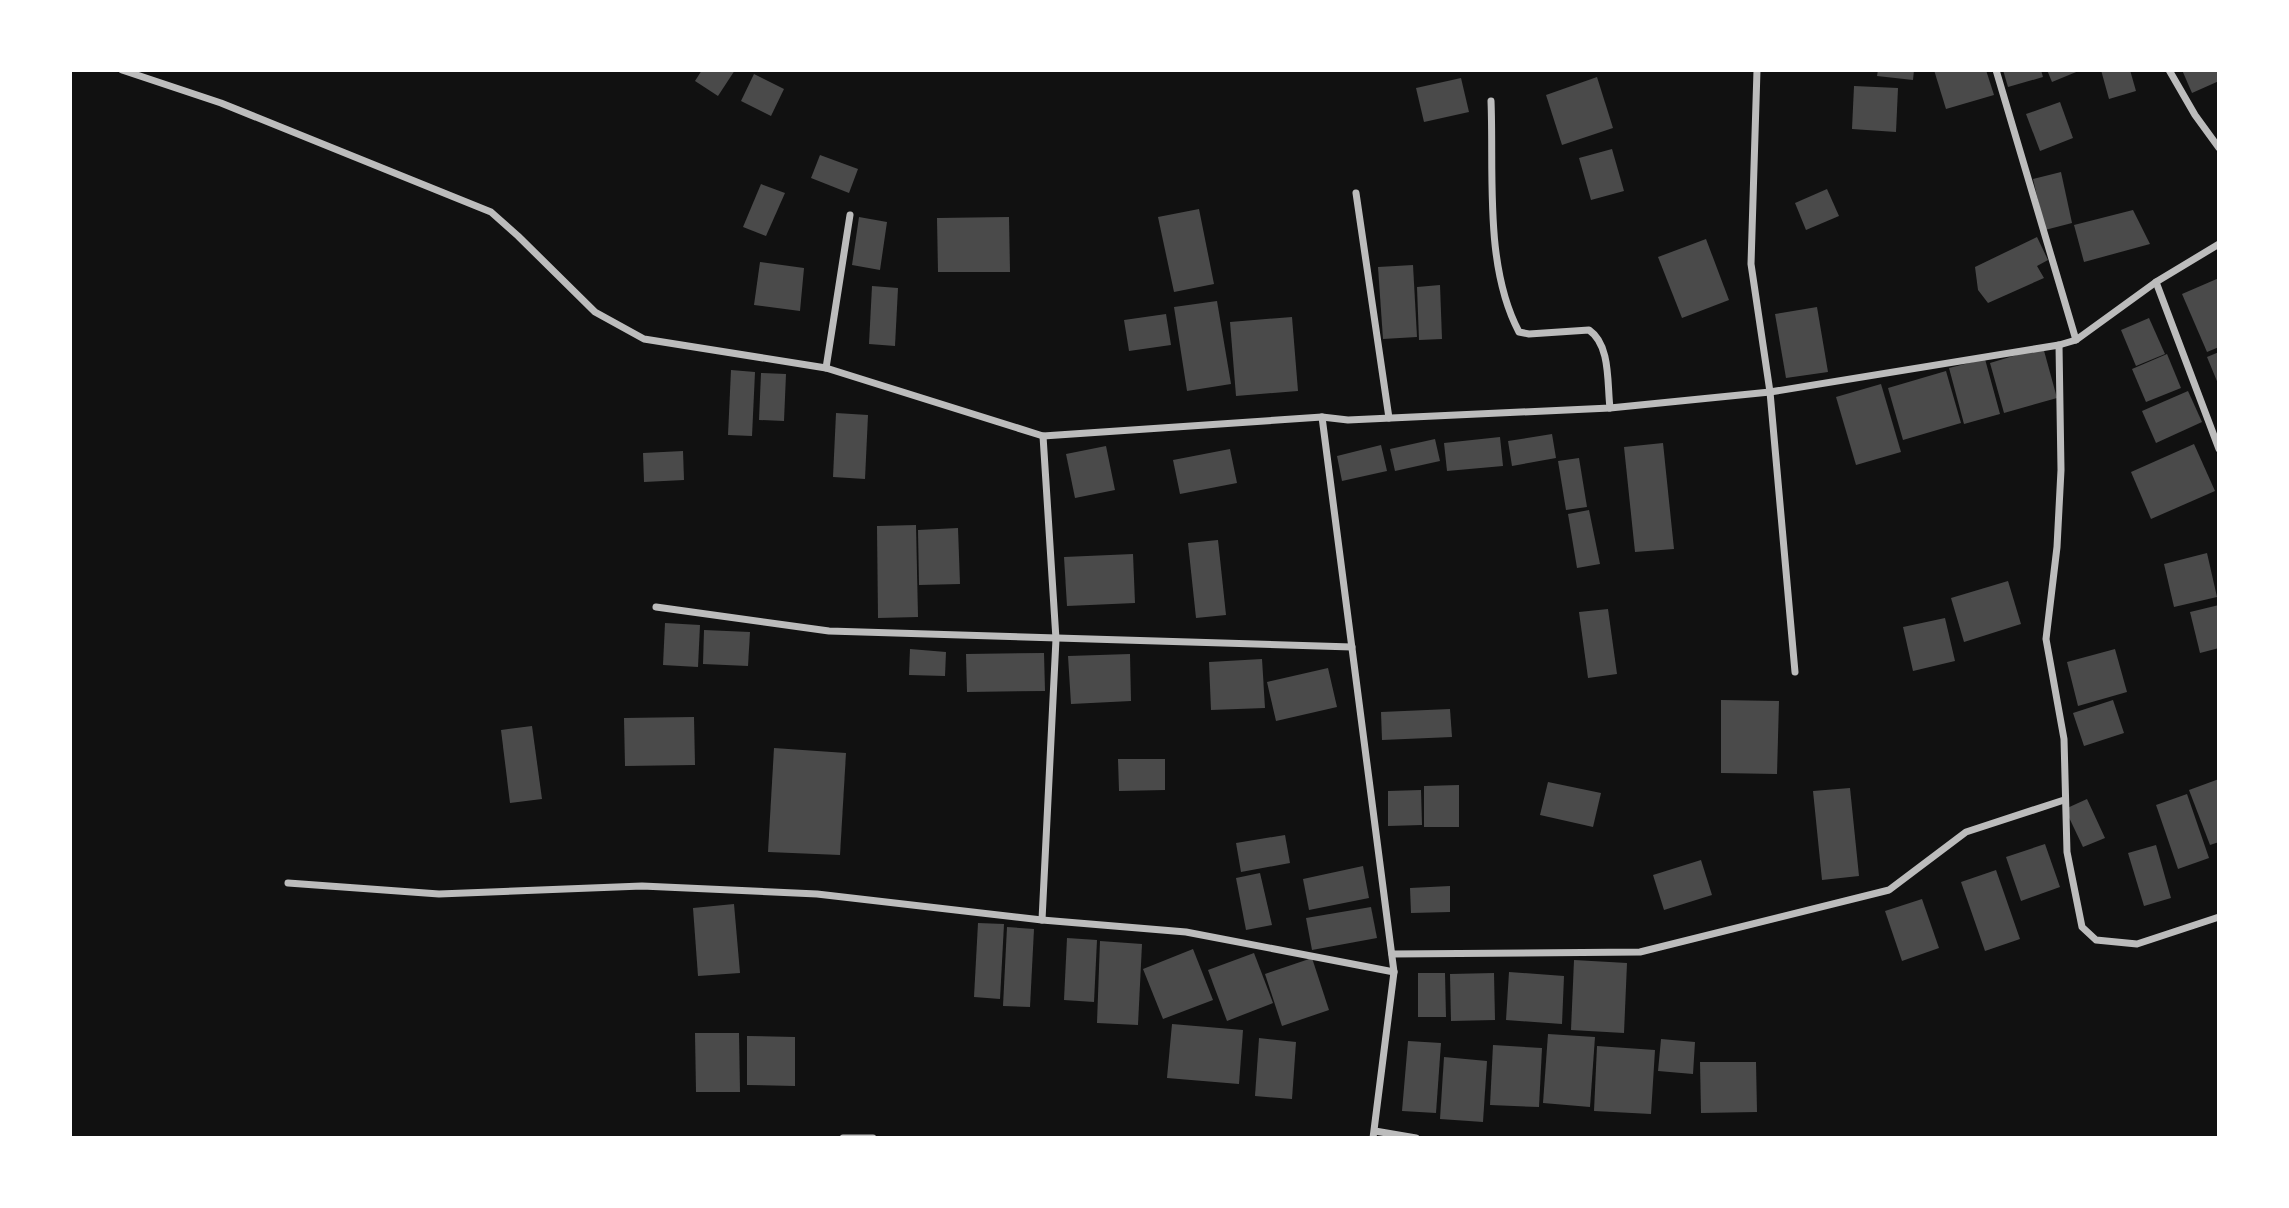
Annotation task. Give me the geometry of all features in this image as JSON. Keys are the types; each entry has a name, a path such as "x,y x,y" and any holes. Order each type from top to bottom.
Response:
{"street":[{"path":"122,70 221,103 491,212 595,312 643,339 826,368 1043,436 1322,417 1348,421 1610,408 1770,392 2059,345 2076,340 2155,282 2219,244"},
{"path":"1757,70 1751,264 1770,392 1795,672"},
{"path":"1996,70 2076,340"},
{"path":"2169,70 2195,115 2219,148"},
{"path":"1491,101 1492,227 1508,311 1519,332 1529,334 1589,330 1596,335 1603,349 1610,408"},
{"path":"1356,192 1389,418"},
{"path":"826,368 849,215"},
{"path":"2155,282 2219,449"},
{"path":"2059,345 2061,470 2057,547 2046,639 2064,739 2067,852 2082,927 2096,940 2137,944 2219,917"},
{"path":"1322,417 1394,972 1374,1134 1416,1138"},
{"path":"1042,920 1056,639 1043,436"},
{"path":"656,607 829,631 1352,647"},
{"path":"1392,954 1640,952 1889,890 1966,832 2064,800"},
{"path":"288,883 439,894 642,886 817,894 1042,920 1186,932 1394,972"},
{"path":"843,1138 873,1138"}],"building":[{"path":"702,70 735,70 718,96 695,81"},
{"path":"1878,70 1914,70 1913,80 1877,76"},
{"path":"1934,70 1986,70 1994,95 1946,109"},
{"path":"2003,70 2041,70 2043,77 2008,87"},
{"path":"2047,70 2081,70 2052,82"},
{"path":"2101,70 2130,70 2136,91 2109,99"},
{"path":"2182,70 2219,70 2219,81 2192,93"},
{"path":"754,74 784,89 771,116 741,101"},
{"path":"1597,77 1613,128 1562,145 1546,95"},
{"path":"1461,78 1469,112 1424,122 1416,88"},
{"path":"1854,86 1898,88 1896,132 1852,129"},
{"path":"2060,102 2073,138 2040,151 2026,114"},
{"path":"1612,149 1624,191 1591,200 1579,158"},
{"path":"820,155 858,169 849,193 811,178"},
{"path":"2061,172 2072,223 2045,230 2033,179"},
{"path":"761,184 785,193 766,236 743,227"},
{"path":"1827,189 1839,216 1806,230 1795,203"},
{"path":"1199,209 1214,284 1174,292 1158,217"},
{"path":"2133,210 2150,244 2084,262 2074,225"},
{"path":"859,217 887,222 880,270 852,265"},
{"path":"1009,217 1010,272 938,272 937,218"},
{"path":"2037,237 2048,260 2037,266 2044,278 1988,303 1978,290 1975,267"},
{"path":"1706,239 1729,300 1682,318 1658,257"},
{"path":"760,262 804,268 800,311 754,305"},
{"path":"1413,265 1417,337 1383,339 1378,267"},
{"path":"2219,278 2219,347 2207,352 2182,294"},
{"path":"1440,285 1442,339 1419,340 1417,287"},
{"path":"872,286 898,288 895,346 869,344"},
{"path":"1217,301 1231,384 1187,391 1174,307"},
{"path":"1817,307 1828,372 1786,378 1775,314"},
{"path":"1166,314 1171,345 1129,351 1124,320"},
{"path":"1292,317 1298,391 1236,396 1230,322"},
{"path":"2149,318 2165,354 2136,366 2121,330"},
{"path":"2043,347 2057,398 2004,413 1990,363"},
{"path":"2219,352 2219,386 2207,357"},
{"path":"2167,354 2181,388 2146,402 2132,369"},
{"path":"1985,359 2000,414 1964,424 1949,368"},
{"path":"731,370 755,372 752,436 728,435"},
{"path":"1946,371 1961,423 1903,440 1888,388"},
{"path":"761,373 786,374 784,421 759,420"},
{"path":"1881,384 1901,452 1856,465 1836,397"},
{"path":"2188,391 2202,422 2156,443 2142,411"},
{"path":"836,413 868,415 865,479 833,477"},
{"path":"1552,434 1556,458 1512,466 1508,441"},
{"path":"1500,437 1503,466 1447,471 1444,443"},
{"path":"1435,439 1440,461 1395,471 1390,449"},
{"path":"1663,443 1674,549 1635,552 1624,447"},
{"path":"2194,444 2215,491 2151,519 2131,472"},
{"path":"1381,445 1387,471 1342,481 1337,456"},
{"path":"1106,446 1115,490 1075,498 1066,454"},
{"path":"1230,449 1237,483 1180,494 1173,460"},
{"path":"683,451 684,480 644,482 643,453"},
{"path":"1579,458 1587,507 1566,510 1558,461"},
{"path":"1589,510 1600,564 1577,568 1568,514"},
{"path":"916,525 918,617 878,618 877,526"},
{"path":"958,528 960,584 919,585 918,530"},
{"path":"1218,540 1226,615 1196,618 1188,543"},
{"path":"2207,553 2217,597 2174,607 2164,564"},
{"path":"1133,554 1135,603 1067,606 1064,557"},
{"path":"2008,581 2021,624 1964,642 1951,598"},
{"path":"2219,605 2219,648 2200,653 2190,612"},
{"path":"1608,609 1617,674 1588,678 1579,612"},
{"path":"1945,618 1955,661 1913,671 1903,627"},
{"path":"665,623 700,625 698,667 663,665"},
{"path":"704,630 750,632 748,666 703,664"},
{"path":"910,649 946,652 945,676 909,675"},
{"path":"2115,649 2127,692 2078,706 2067,662"},
{"path":"1044,653 1045,691 967,692 966,654"},
{"path":"1130,654 1131,701 1071,704 1068,656"},
{"path":"1262,659 1265,708 1211,710 1209,662"},
{"path":"1328,668 1337,707 1276,721 1267,682"},
{"path":"1721,700 1779,701 1777,774 1721,773"},
{"path":"2113,700 2124,733 2084,746 2073,713"},
{"path":"1450,709 1452,737 1382,740 1381,712"},
{"path":"694,717 695,765 625,766 624,718"},
{"path":"532,726 542,799 510,803 501,730"},
{"path":"774,748 846,753 840,855 768,852"},
{"path":"1118,759 1165,759 1165,790 1119,791"},
{"path":"2219,779 2219,842 2210,845 2189,790"},
{"path":"1548,782 1601,793 1593,827 1540,815"},
{"path":"1459,785 1459,827 1424,827 1424,786"},
{"path":"1850,788 1859,876 1822,880 1813,791"},
{"path":"1421,790 1422,825 1388,826 1388,791"},
{"path":"2187,794 2209,858 2178,869 2156,805"},
{"path":"2087,799 2105,838 2083,847 2065,809"},
{"path":"1285,835 1290,863 1241,872 1236,843"},
{"path":"2045,844 2060,887 2021,901 2006,857"},
{"path":"2156,845 2171,898 2144,906 2128,853"},
{"path":"1701,860 1712,895 1664,910 1653,875"},
{"path":"1363,866 1369,898 1309,910 1303,879"},
{"path":"1996,870 2020,939 1985,951 1961,882"},
{"path":"1260,873 1272,925 1246,930 1236,878"},
{"path":"1450,886 1450,912 1411,913 1410,888"},
{"path":"1922,899 1939,948 1902,961 1885,911"},
{"path":"734,904 740,973 698,976 693,908"},
{"path":"1371,907 1377,938 1312,950 1306,918"},
{"path":"978,923 1004,924 1000,999 974,997"},
{"path":"1007,927 1034,929 1030,1007 1003,1006"},
{"path":"1067,938 1097,940 1094,1002 1064,1000"},
{"path":"1100,941 1142,944 1138,1025 1097,1023"},
{"path":"1193,949 1213,1000 1163,1019 1143,969"},
{"path":"1254,953 1273,1003 1227,1021 1208,970"},
{"path":"1312,958 1329,1010 1282,1026 1265,974"},
{"path":"1574,960 1627,963 1624,1033 1571,1030"},
{"path":"1509,972 1564,976 1562,1024 1506,1020"},
{"path":"1418,973 1445,973 1446,1017 1418,1017"},
{"path":"1494,973 1495,1020 1451,1021 1450,974"},
{"path":"1172,1024 1243,1030 1239,1084 1167,1078"},
{"path":"695,1033 739,1033 740,1092 696,1092"},
{"path":"1548,1034 1595,1037 1590,1107 1543,1103"},
{"path":"747,1036 795,1037 795,1086 747,1085"},
{"path":"1259,1038 1296,1042 1292,1099 1255,1096"},
{"path":"1661,1039 1695,1042 1693,1074 1658,1071"},
{"path":"1408,1041 1441,1043 1436,1113 1402,1111"},
{"path":"1493,1045 1542,1048 1539,1107 1490,1105"},
{"path":"1597,1046 1655,1050 1651,1114 1594,1111"},
{"path":"1444,1057 1487,1061 1483,1122 1440,1119"},
{"path":"1700,1062 1756,1062 1757,1112 1701,1113"}]}
